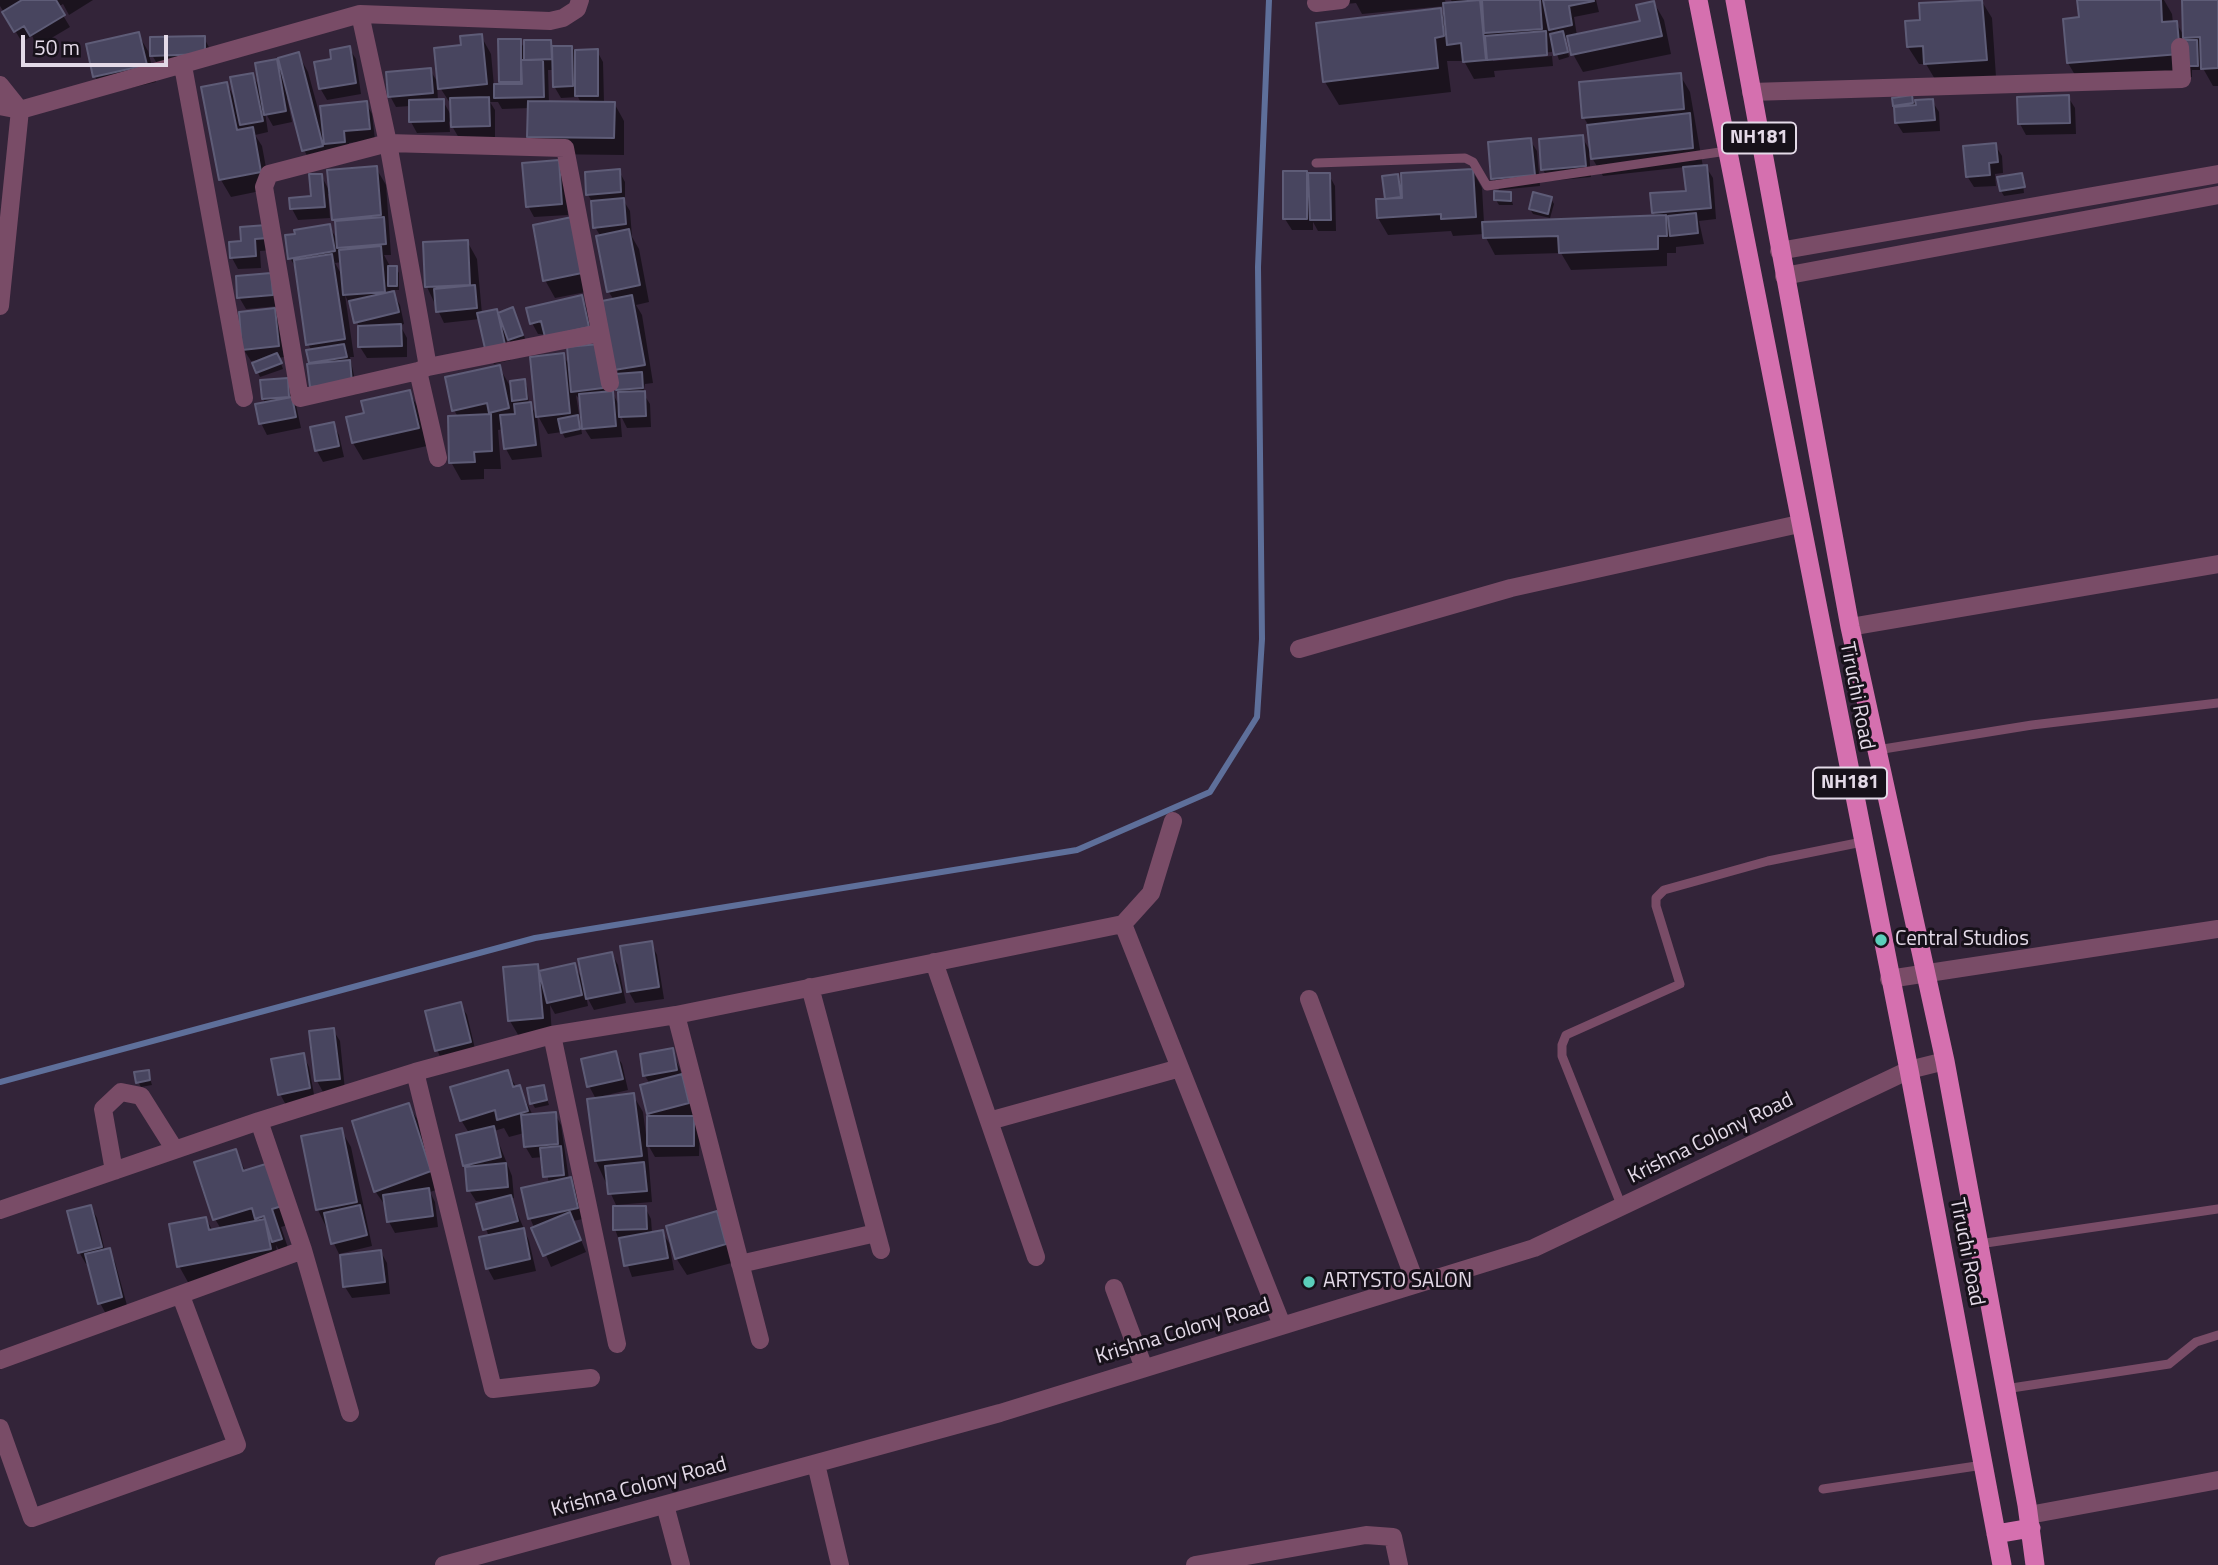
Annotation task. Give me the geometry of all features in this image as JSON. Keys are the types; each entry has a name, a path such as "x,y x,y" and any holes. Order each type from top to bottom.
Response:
{"highway":[{"name":"Tiruchi Road","path":"1698,0 1909,1070 2001,1563"},
{"name":"NH181","path":"1735,0 1850,627 1945,1061 2035,1560"},
{"path":"1996,1534 2030,1521"},
{"path":"2001,1563 2035,1560"}],"street":[{"path":"0,106 20,110 360,14 550,21 564,18 577,9 580,0"},
{"path":"1317,3 1341,0"},
{"path":"360,14 388,143 438,458"},
{"path":"1751,92 2182,79 2180,47"},
{"path":"183,66 244,398"},
{"path":"0,85 20,110 0,306"},
{"path":"600,333 423,369 300,398 264,187 269,174 388,143 565,148 610,383"},
{"path":"1779,251 2218,174"},
{"path":"1784,276 2218,195"},
{"path":"1298,649 1511,589 1800,524"},
{"path":"1850,627 2218,564"},
{"path":"0,1210 259,1121 415,1072 552,1035 676,1016 1123,924 1151,893 1173,821"},
{"path":"1123,924 1282,1325"},
{"path":"1889,979 1926,971 2218,929"},
{"path":"934,962 1036,1257"},
{"path":"740,1264 879,1241 810,987"},
{"path":"1309,999 1416,1284"},
{"path":"676,1016 760,1340"},
{"path":"552,1035 617,1344"},
{"name":"Krishna Colony Road","path":"444,1565 1000,1413 1534,1248 1909,1070 1945,1061"},
{"path":"989,1121 1180,1068"},
{"path":"415,1072 493,1389 591,1378"},
{"path":"114,1171 103,1109 121,1092 141,1096 175,1150"},
{"path":"259,1121 303,1250 350,1413"},
{"path":"0,1360 303,1250"},
{"path":"1114,1288 1144,1368"},
{"path":"0,1428 32,1518 237,1445 181,1296"},
{"path":"816,1464 840,1565"},
{"path":"2030,1521 2218,1480"},
{"path":"665,1505 681,1565"},
{"path":"1195,1565 1252,1560 1366,1535 1393,1537 1399,1565"}],"lane":[{"path":"1316,163 1465,158 1473,162 1487,186 1727,151"},
{"path":"1877,750 2032,725 2218,703"},
{"path":"1622,1207 1563,1056 1562,1045 1566,1035 1680,984 1656,906 1656,898 1664,890 1768,861 1862,842"},
{"path":"1979,1244 2218,1209"},
{"path":"2005,1389 2169,1364 2196,1342 2218,1335"},
{"path":"1823,1489 1983,1465"}],"building":[{"path":"22,0 56,0 65,15 30,36 24,26 14,32 2,12"},
{"path":"1480,0 1486,60 1463,62 1461,43 1447,45 1443,3"},
{"path":"1482,0 1540,0 1542,29 1484,33"},
{"path":"1543,0 1594,1 1569,6 1572,25 1549,30"},
{"path":"1982,0 1987,60 1924,64 1923,46 1907,47 1905,21 1920,20 1919,3"},
{"path":"2077,0 2161,0 2162,22 2177,21 2180,54 2067,63 2063,19 2079,17"},
{"path":"2182,0 2218,0 2218,68 2201,69 2200,37 2183,38"},
{"path":"1654,1 1662,36 1571,55 1567,36 1640,21 1636,5"},
{"path":"1441,8 1444,36 1435,38 1438,68 1323,82 1316,23"},
{"path":"1546,31 1547,55 1487,60 1485,36"},
{"path":"1563,31 1568,52 1554,55 1550,34"},
{"path":"139,32 147,65 93,77 86,44"},
{"path":"482,34 487,84 438,89 434,48 461,45 460,36"},
{"path":"205,36 205,54 150,56 150,37"},
{"path":"498,39 521,39 521,82 499,82"},
{"path":"524,40 551,40 552,59 524,60"},
{"path":"2183,40 2197,40 2198,66 2183,66"},
{"path":"350,46 356,83 319,89 314,62 331,59 330,50"},
{"path":"552,46 572,46 573,86 553,87"},
{"path":"598,49 598,96 575,96 575,50"},
{"path":"299,52 323,146 302,151 278,58"},
{"path":"277,59 286,111 264,115 255,63"},
{"path":"521,60 543,60 544,97 494,98 494,84 522,84"},
{"path":"431,68 433,93 388,97 386,72"},
{"path":"253,73 263,121 240,125 230,77"},
{"path":"1681,73 1684,109 1582,118 1579,82"},
{"path":"227,82 237,130 253,127 261,172 219,180 201,87"},
{"path":"1912,95 1913,103 1893,106 1892,98"},
{"path":"2069,95 2070,123 2018,124 2017,97"},
{"path":"489,97 490,126 451,127 450,98"},
{"path":"444,99 444,121 409,122 409,100"},
{"path":"1933,99 1935,120 1895,123 1894,107 1916,105 1915,100"},
{"path":"367,101 370,129 344,131 345,142 324,144 320,106"},
{"path":"528,101 615,102 614,138 527,137"},
{"path":"1690,113 1693,148 1591,159 1587,125"},
{"path":"1583,135 1586,166 1541,170 1539,139"},
{"path":"1531,138 1535,175 1491,179 1488,142"},
{"path":"1996,143 1998,162 1989,163 1990,175 1966,177 1963,146"},
{"path":"559,160 562,204 526,207 522,163"},
{"path":"1707,165 1711,208 1652,213 1650,193 1686,191 1683,167"},
{"path":"377,166 381,215 332,220 327,170"},
{"path":"620,169 621,192 586,195 585,172"},
{"path":"1473,169 1476,217 1441,219 1441,214 1377,218 1376,199 1402,198 1401,173"},
{"path":"1283,171 1307,171 1307,219 1283,219"},
{"path":"1308,173 1330,173 1331,220 1310,220"},
{"path":"2022,173 2025,187 2000,191 1997,177"},
{"path":"309,174 322,174 325,207 290,209 289,198 311,196"},
{"path":"1398,174 1401,197 1385,199 1382,176"},
{"path":"1494,191 1511,192 1511,201 1494,200"},
{"path":"1533,192 1552,197 1548,214 1529,209"},
{"path":"624,198 626,224 593,228 591,201"},
{"path":"1696,213 1698,233 1670,236 1668,216"},
{"path":"1666,215 1667,236 1658,236 1658,249 1559,253 1558,236 1483,238 1482,222"},
{"path":"384,217 386,244 337,248 335,221"},
{"path":"572,217 582,273 543,281 533,225"},
{"path":"330,224 335,251 288,259 285,235 295,234 294,230"},
{"path":"267,225 268,238 255,239 256,256 230,258 229,242 241,241 240,227"},
{"path":"629,229 640,285 607,292 596,236"},
{"path":"468,240 470,285 425,287 423,242"},
{"path":"381,246 385,292 343,295 339,250"},
{"path":"332,254 345,339 306,345 294,260"},
{"path":"388,266 397,266 397,286 388,286"},
{"path":"271,273 273,295 237,298 236,276"},
{"path":"475,285 477,308 436,312 434,289"},
{"path":"394,291 399,312 354,323 349,301"},
{"path":"582,295 589,327 545,337 541,321 530,324 526,308"},
{"path":"632,295 645,365 614,370 602,301"},
{"path":"513,307 523,335 508,340 498,313"},
{"path":"275,308 279,346 242,350 239,312"},
{"path":"497,309 506,349 486,353 477,313"},
{"path":"401,324 402,346 358,347 358,326"},
{"path":"344,344 347,357 309,363 306,350"},
{"path":"599,344 603,388 571,392 567,347"},
{"path":"277,353 282,363 256,373 252,363"},
{"path":"564,353 570,413 536,417 530,357"},
{"path":"350,360 352,383 310,387 307,364"},
{"path":"500,365 509,408 489,413 487,403 452,411 445,377"},
{"path":"642,372 643,388 616,390 615,374"},
{"path":"288,378 289,397 262,399 260,380"},
{"path":"525,379 527,399 512,401 510,381"},
{"path":"410,390 419,428 352,443 346,417 364,413 361,401"},
{"path":"613,391 616,426 582,429 579,394"},
{"path":"645,391 646,416 619,417 618,392"},
{"path":"292,397 296,417 259,424 255,404"},
{"path":"531,402 536,445 504,449 500,415 515,414 514,404"},
{"path":"491,414 492,451 474,452 475,462 449,463 448,416"},
{"path":"578,415 580,429 561,433 558,419"},
{"path":"334,422 339,446 315,451 310,427"},
{"path":"652,941 659,987 627,992 620,946"},
{"path":"612,952 621,992 586,999 578,959"},
{"path":"575,963 582,995 547,1003 539,971"},
{"path":"538,964 543,1018 508,1021 503,967"},
{"path":"461,1002 471,1042 435,1051 425,1011"},
{"path":"334,1028 340,1079 315,1081 309,1031"},
{"path":"673,1048 677,1070 643,1076 640,1054"},
{"path":"616,1051 623,1079 587,1087 581,1059"},
{"path":"304,1053 310,1088 278,1095 271,1059"},
{"path":"149,1070 150,1080 136,1083 134,1072"},
{"path":"508,1070 513,1087 520,1085 528,1111 497,1120 495,1110 460,1121 450,1087"},
{"path":"682,1074 689,1103 647,1114 640,1085"},
{"path":"544,1085 547,1100 530,1104 527,1088"},
{"path":"634,1093 642,1156 595,1161 587,1099"},
{"path":"409,1103 431,1171 374,1192 352,1121"},
{"path":"556,1112 558,1144 524,1147 521,1115"},
{"path":"647,1116 694,1116 694,1146 647,1146"},
{"path":"494,1126 501,1157 463,1166 456,1135"},
{"path":"342,1128 357,1202 316,1210 301,1136"},
{"path":"561,1146 564,1175 543,1177 540,1148"},
{"path":"236,1149 243,1171 269,1163 282,1206 272,1209 282,1239 272,1242 264,1216 255,1219 252,1208 213,1220 194,1162"},
{"path":"644,1162 647,1191 608,1194 605,1166"},
{"path":"506,1163 508,1187 467,1191 465,1167"},
{"path":"571,1177 578,1208 528,1219 521,1188"},
{"path":"429,1188 433,1216 387,1222 383,1195"},
{"path":"511,1195 518,1221 483,1230 476,1204"},
{"path":"91,1205 102,1247 78,1253 67,1211"},
{"path":"360,1205 367,1235 331,1244 324,1213"},
{"path":"613,1206 646,1206 647,1229 613,1230"},
{"path":"717,1211 726,1244 675,1259 666,1226"},
{"path":"570,1212 581,1240 543,1256 531,1228"},
{"path":"206,1217 209,1230 265,1219 271,1249 177,1267 169,1224"},
{"path":"524,1228 530,1259 486,1269 479,1237"},
{"path":"663,1230 668,1258 624,1266 619,1238"},
{"path":"110,1248 122,1297 98,1304 85,1254"},
{"path":"381,1250 385,1282 343,1287 340,1255"}],"waterway":[{"path":"0,1082 535,938 1077,850 1210,792 1257,717 1262,639 1258,267 1269,0"}],"place":[{"name":"Central Studios","path":"1881,940"},
{"name":"ARTYSTO SALON","path":"1309,1282"}]}
